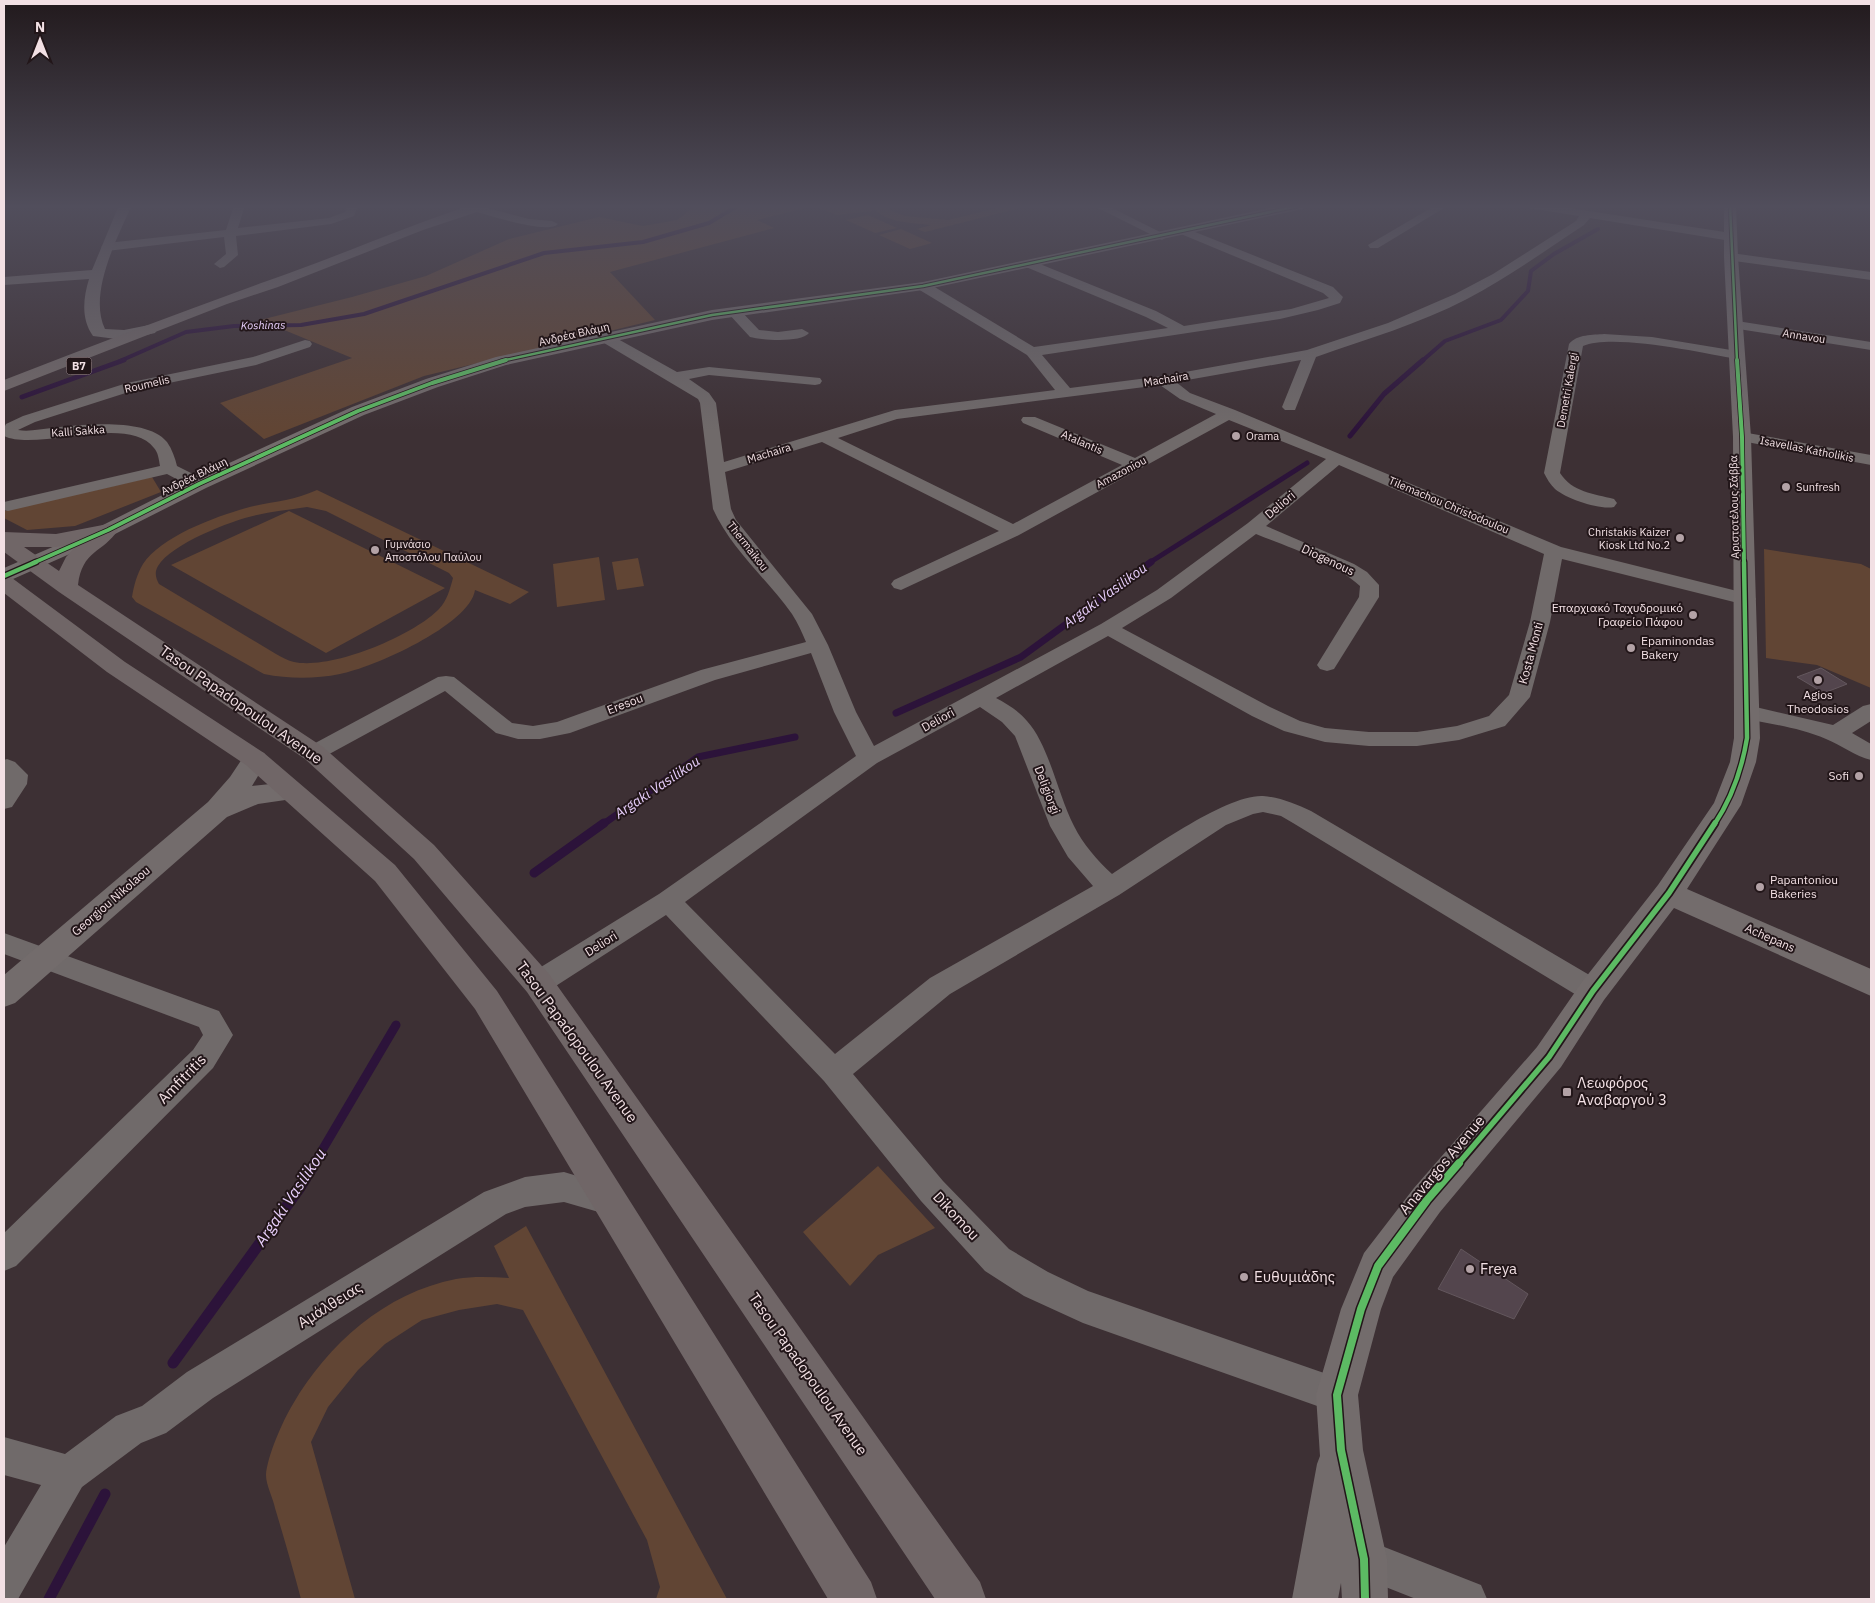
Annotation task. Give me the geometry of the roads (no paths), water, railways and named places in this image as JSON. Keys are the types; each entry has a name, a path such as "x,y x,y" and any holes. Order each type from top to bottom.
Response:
{"highway":[{"path":"4,540 56,542 108,530"},
{"path":"67,587 70,566 83,551 108,530"},
{"name":"Tasou Papadopoulou Avenue","path":"4,540 67,587 314,753 424,852 538,983 963,1599"},
{"path":"4,583 116,667 255,759 289,791 385,873 486,1000 854,1599"}],"main road":[{"name":"B7","path":"4,386 222,301 285,280"},
{"name":"B7","path":"4,394 154,337 238,302 274,284"}],"street":[{"path":"4,281 20,280"},
{"path":"97,280 91,312 92,322 99,333"},
{"name":"Ανδρέα Βλάμη","path":"4,576 108,530 290,441 386,400 502,361 604,337 734,312 923,286 953,280"},
{"path":"1068,280 1151,314 1183,331"},
{"path":"1032,352 1106,340 1183,331 1271,316 1335,300 1336,296 1328,290 1303,280"},
{"name":"Machaira","path":"717,469 876,420 902,414 1163,380 1310,354 1393,326 1460,297 1492,280"},
{"name":"Αριστοτέλους Σάββα","path":"1727,805 1743,762 1747,738 1742,437 1734,280"},
{"path":"923,286 1032,352 1066,393"},
{"path":"734,312 755,334 769,336 802,333"},
{"name":"Annavou","path":"1737,325 1871,346"},
{"path":"99,333 124,335 149,330"},
{"path":"47,369 85,351 96,342 99,333"},
{"name":"Thermaikou","path":"604,337 675,377 704,396 708,403 722,509 727,520 741,540 802,614 818,644 845,712 870,758"},
{"name":"Demetri Kalergi","path":"1608,503 1580,497 1570,492 1556,480 1552,473 1576,344 1586,338 1609,337 1737,354"},
{"name":"Roumelis","path":"23,436 13,436 10,434 10,430 29,419 132,386 256,361 305,344"},
{"path":"1290,407 1310,354"},
{"path":"675,377 709,371 815,381"},
{"name":"Tilemachou Christodoulou","path":"1163,380 1186,396 1554,551 1746,599"},
{"name":"Amazoniou","path":"901,584 1012,531 1230,413"},
{"name":"Atalantis","path":"1029,420 1135,464"},
{"name":"Kalli Sakka","path":"23,436 95,429 134,432 159,444 169,469"},
{"path":"824,437 1012,531"},
{"name":"Isavellas Katholikis","path":"1742,437 1871,460"},
{"name":"Deliori","path":"538,983 668,901 870,758 1108,628 1164,594 1254,527 1337,458"},
{"path":"8,506 169,469 200,484"},
{"name":"Diogenous","path":"1254,527 1354,572 1368,583 1370,589 1369,596 1326,665"},
{"name":"Kosta Monti","path":"1108,628 1260,711 1292,726 1325,735 1369,740 1417,739 1459,733 1497,722 1519,697 1540,622 1554,551"},
{"name":"Eresou","path":"314,753 446,682 504,728 512,732 541,733 562,728 708,675 818,644"},
{"name":"Deligiorgi","path":"980,697 1008,714 1025,733 1059,824 1086,866 1110,888"},
{"path":"1835,734 1871,711"},
{"path":"1747,712 1815,727 1835,734 1871,753"},
{"name":"Georgiou Nikolaou","path":"4,994 218,809 240,783 255,759"},
{"path":"4,801 15,784 16,775 7,768"},
{"name":"Georgiou Nikolaou","path":"218,809 253,795 289,791"},
{"path":"834,1072 940,986 1110,888 1217,820 1249,806 1263,804 1275,806 1302,817 1593,991"},
{"name":"Anavargos Avenue","path":"1365,1579 1341,1450 1337,1395 1361,1309 1378,1266 1427,1200 1549,1057 1593,991 1669,893 1727,805"},
{"name":"Achepans","path":"1669,893 1871,983"},
{"name":"Dikomou","path":"668,901 834,1072 932,1190 997,1260 1036,1284 1083,1306 1337,1395"},
{"path":"4,943 46,957"},
{"name":"Amfitritis","path":"4,1255 203,1059 219,1035 209,1019 46,957"},
{"name":"Αμάλθειας","path":"4,1585 69,1474 130,1429 153,1420 200,1385 496,1203 524,1192 564,1187 608,1200"},
{"name":"Anavargos Avenue","path":"1315,1599 1341,1450"},
{"path":"4,1456 69,1474"},
{"path":"1365,1579 1467,1599"}],"waterway":[{"name":"Koshinas","path":"120,361 186,332 234,326 301,325 364,314 465,280"},
{"name":"Argaki Vasilikou","path":"1422,361 1445,341 1501,320 1528,291 1530,280"},
{"name":"Koshinas","path":"22,397 124,360"},
{"name":"Argaki Vasilikou","path":"1350,436 1384,394 1423,360"},
{"name":"Argaki Vasilikou","path":"1149,563 1307,463"},
{"name":"Argaki Vasilikou","path":"896,713 1021,657 1151,562"},
{"name":"Argaki Vasilikou","path":"602,825 698,757 795,737"},
{"name":"Argaki Vasilikou","path":"534,873 604,823"},
{"name":"Argaki Vasilikou","path":"314,1164 396,1025"},
{"name":"Argaki Vasilikou","path":"173,1363 299,1189 315,1163"},
{"name":"Argaki Vasilikou","path":"49,1599 105,1494"}],"place":[{"name":"Orama","path":"1236,436"},
{"name":"Sunfresh","path":"1786,487"},
{"name":"Christakis Kaizer Kiosk Ltd No.2","path":"1680,538"},
{"name":"Γυμνάσιο Αποστόλου Παύλου","path":"375,550"},
{"name":"Επαρχιακό Ταχυδρομικό Γραφείο Πάφου","path":"1693,615"},
{"name":"Epaminondas Bakery","path":"1631,648"},
{"name":"Agios Theodosios","path":"1818,680"},
{"name":"Sofi","path":"1859,776"},
{"name":"Papantoniou Bakeries","path":"1760,887"},
{"name":"Λεωφόρος Αναβαργού 3","path":"1567,1092"},
{"name":"Freya","path":"1470,1269"},
{"name":"Ευθυμιάδης","path":"1244,1277"}]}
